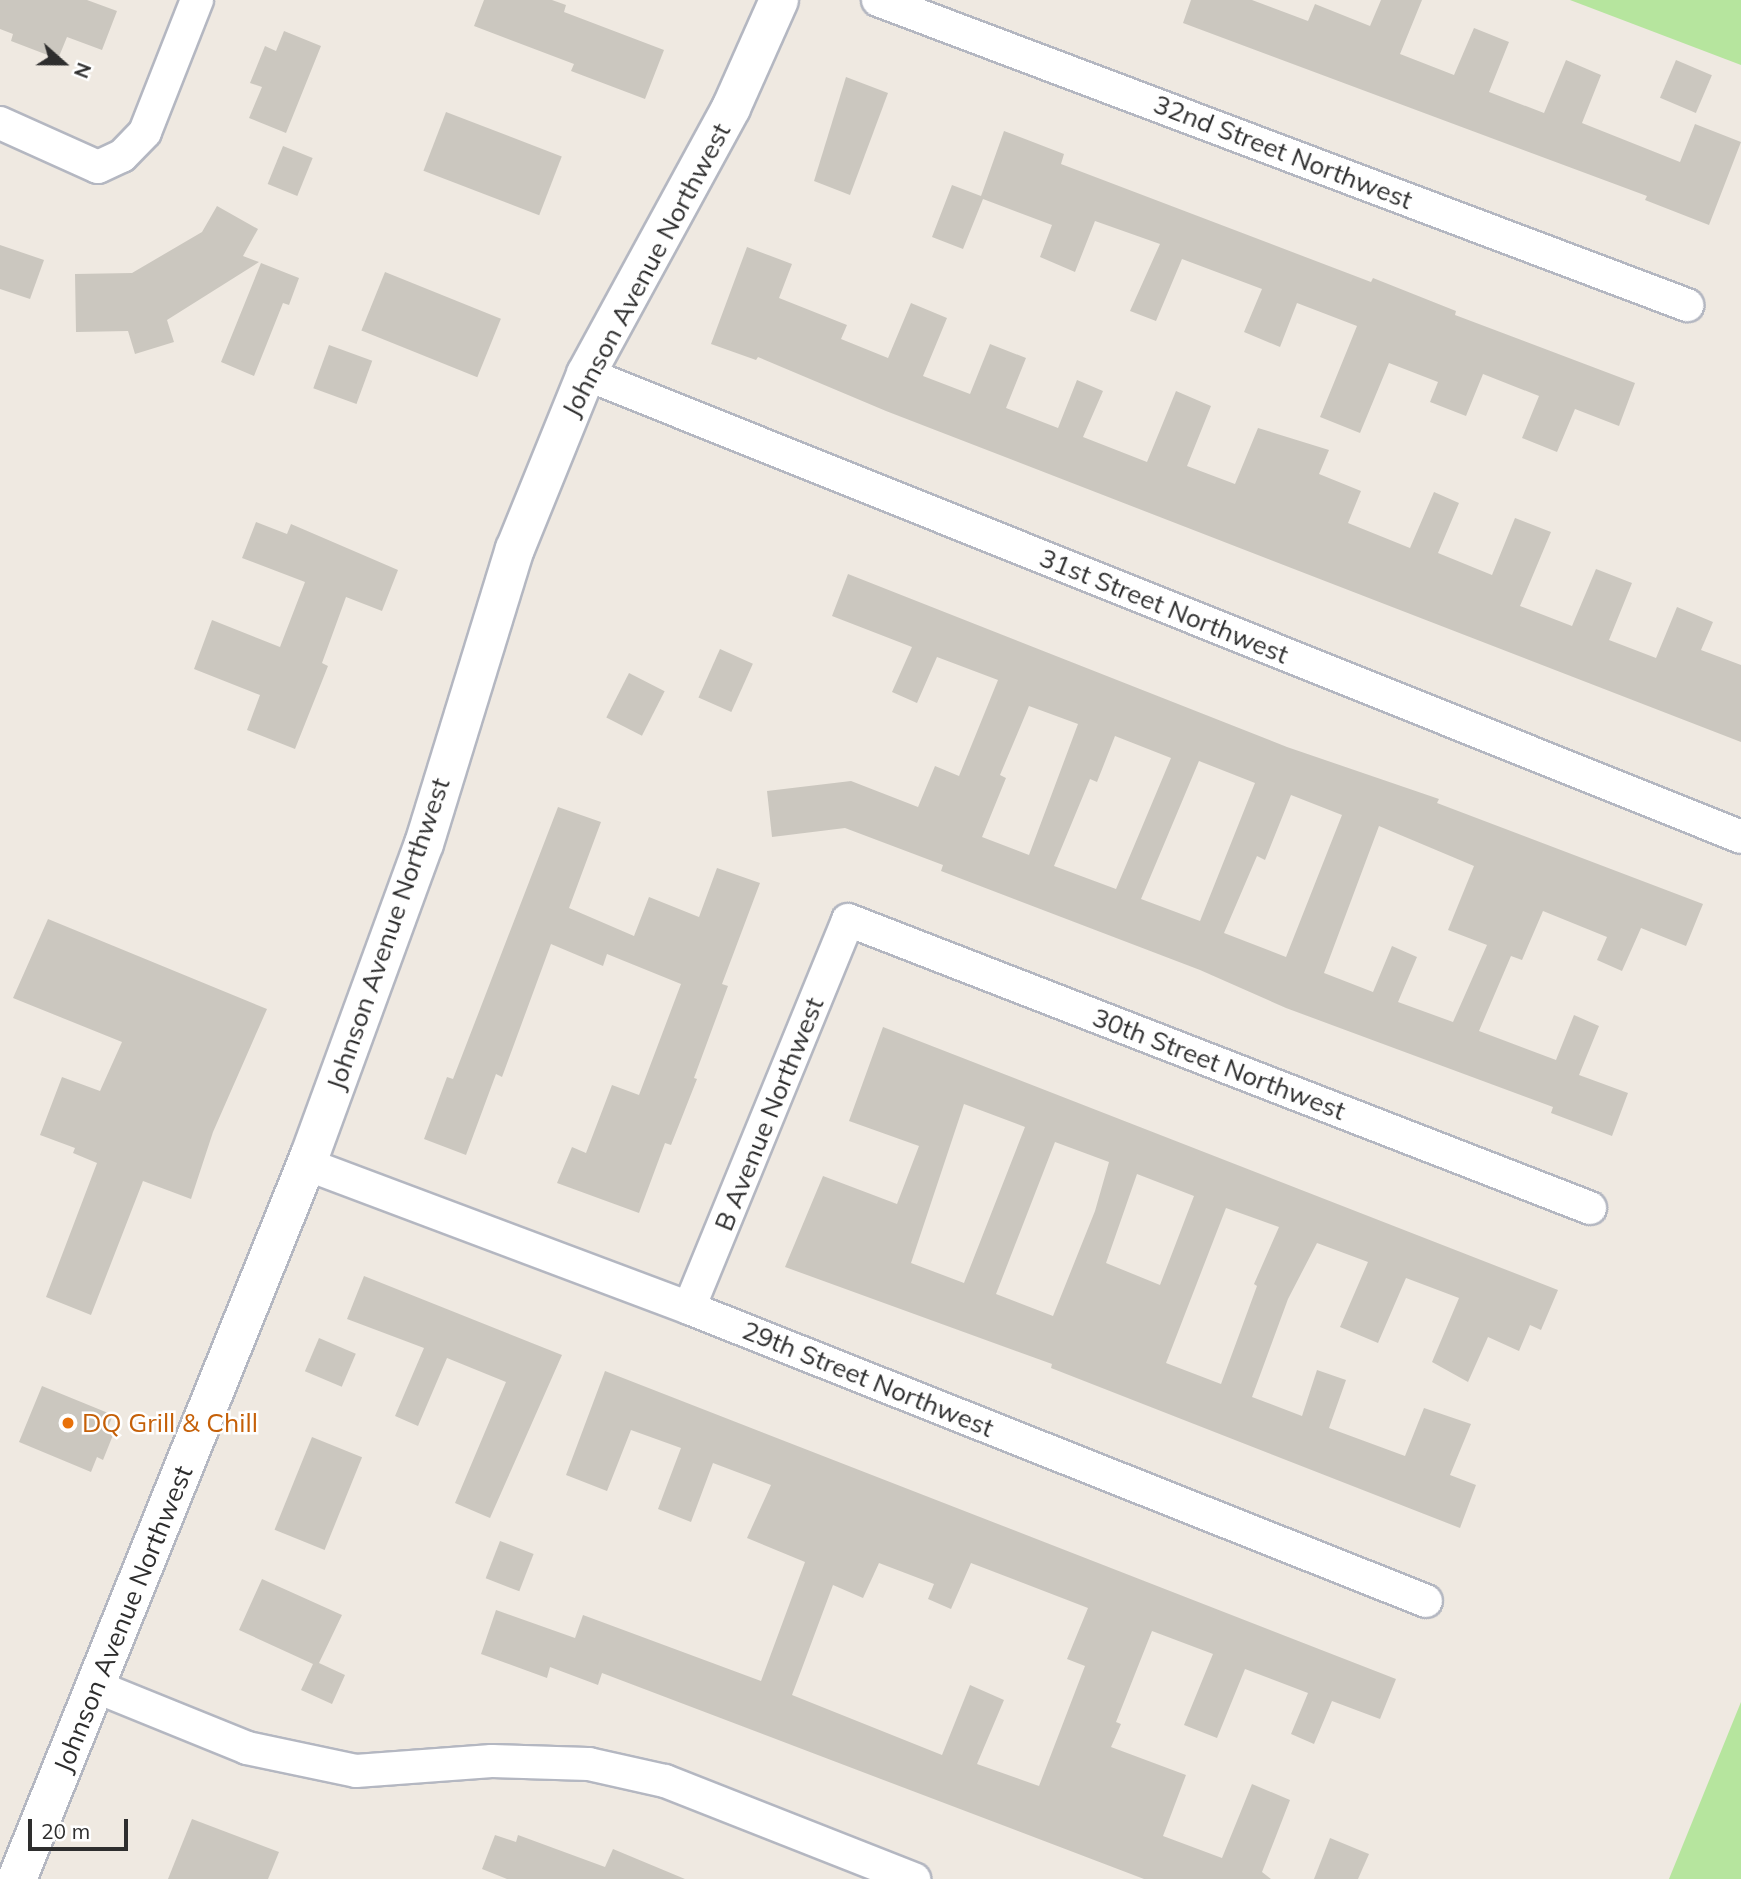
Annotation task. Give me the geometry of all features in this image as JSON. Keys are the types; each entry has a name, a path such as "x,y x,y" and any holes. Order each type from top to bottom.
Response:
{"street":[{"path":"0,123 98,167 122,156 145,132 197,0"},
{"name":"Johnson Avenue Northwest","path":"17,1879 97,1687 306,1164 424,844 511,559 586,374 731,108 779,0"},
{"name":"32nd Street Northwest","path":"878,0 1687,305"},
{"name":"31st Street Northwest","path":"586,374 1741,837"},
{"name":"30th Street Northwest","path":"848,920 1590,1208"},
{"name":"B Avenue Northwest","path":"689,1308 848,920"},
{"name":"29th Street Northwest","path":"306,1164 689,1308 1426,1601"},
{"path":"97,1687 247,1748 356,1771 492,1761 575,1764 665,1781 914,1879"}],"green space":[{"path":"1570,0 1741,0 1741,65"},
{"path":"1741,1702 1741,1879 1669,1879"}],"building":[{"path":"0,0 87,0 117,11 102,50 67,37 58,59 11,41 13,34 0,29"},
{"path":"484,0 552,0 566,5 564,12 664,50 645,99 571,71 574,64 474,26"},
{"path":"1191,0 1252,0 1308,21 1315,4 1370,26 1381,0 1422,0 1400,54 1454,75 1474,28 1509,42 1489,92 1544,113 1566,60 1601,75 1582,123 1680,162 1695,124 1741,142 1709,225 1645,200 1647,196 1183,23"},
{"path":"284,31 321,46 286,133 249,118 262,87 250,83 265,46 276,51"},
{"path":"1676,60 1712,75 1696,113 1660,98"},
{"path":"846,77 888,93 850,195 814,181"},
{"path":"446,112 562,156 539,215 423,171"},
{"path":"1004,131 1064,154 1061,164 1371,282 1373,278 1456,311 1455,315 1635,383 1619,426 1575,409 1557,452 1522,438 1539,396 1483,374 1466,416 1430,402 1438,382 1389,363 1360,433 1320,417 1357,326 1297,303 1280,347 1244,332 1262,289 1182,259 1156,321 1130,311 1160,244 1095,221 1075,272 1040,257 1052,225 983,199 963,249 932,237 952,185 981,196"},
{"path":"283,146 313,158 297,196 268,184"},
{"path":"217,206 258,229 243,256 259,262 167,320 174,342 135,354 128,331 76,332 75,274 132,273 202,232"},
{"path":"0,245 44,260 30,299 0,289"},
{"path":"747,247 792,264 779,298 847,325 841,339 888,358 911,303 947,318 923,376 970,394 990,344 1026,358 1006,408 1058,428 1077,380 1103,391 1083,437 1147,462 1176,391 1211,406 1187,466 1235,484 1258,428 1329,450 1319,474 1361,491 1348,523 1410,548 1434,492 1459,503 1438,553 1492,575 1515,518 1551,532 1520,606 1572,626 1596,569 1632,583 1609,640 1656,658 1677,607 1713,622 1701,650 1741,665 1741,742 886,411 758,357 756,360 711,344"},
{"path":"261,263 299,278 289,305 283,303 254,376 221,362"},
{"path":"385,272 501,319 477,377 361,330"},
{"path":"329,345 372,361 356,404 313,388"},
{"path":"256,522 287,534 291,524 398,570 382,611 346,597 322,663 328,666 295,749 247,730 260,695 194,669 212,620 280,647 305,582 242,558"},
{"path":"848,574 1287,747 1439,799 1437,803 1703,904 1686,946 1641,928 1622,971 1597,960 1607,937 1543,911 1522,960 1511,956 1479,1031 1556,1060 1574,1015 1599,1026 1579,1075 1628,1093 1612,1136 1551,1113 1553,1107 1286,1008 1200,970 941,871 943,865 845,828 772,837 767,791 851,781 918,807 935,766 959,776 998,680 937,657 917,703 892,692 912,647 832,616","holes":["1029,706 1078,724 1029,855 982,837 1006,778 1000,775","1115,736 1171,758 1116,889 1054,866 1090,779 1097,782","1199,761 1255,783 1200,921 1141,899","1291,795 1342,815 1286,957 1224,933 1257,856 1265,860","1379,826 1474,866 1448,930 1487,945 1453,1022 1398,1002 1417,957 1392,946 1373,992 1324,973"]},
{"path":"720,649 753,664 731,712 698,697"},
{"path":"629,673 665,691 642,736 606,718"},
{"path":"558,807 601,822 569,908 634,936 649,897 699,917 717,868 760,883 722,984 728,986 694,1078 697,1079 671,1145 665,1143 639,1213 557,1183 572,1147 586,1153 612,1085 639,1095 681,984 607,954 603,966 551,944 502,1077 496,1074 466,1155 424,1139 447,1077 453,1079"},
{"path":"48,919 267,1009 213,1132 191,1199 143,1181 91,1315 46,1297 97,1163 73,1153 75,1148 40,1135 62,1077 100,1091 122,1042 13,998"},
{"path":"883,1027 1558,1290 1541,1330 1530,1325 1519,1351 1488,1337 1468,1382 1432,1362 1459,1298 1406,1278 1378,1343 1340,1327 1368,1262 1317,1243 1288,1299 1252,1397 1302,1416 1317,1370 1346,1380 1329,1428 1405,1456 1424,1408 1471,1424 1450,1475 1476,1485 1460,1528 1051,1368 1052,1364 785,1267 823,1176 897,1204 919,1146 849,1121","holes":["964,1104 1025,1127 964,1283 911,1263","1055,1142 1109,1162 1095,1211 1053,1316 996,1294","1137,1174 1194,1196 1160,1285 1106,1263","1226,1208 1279,1227 1254,1284 1257,1286 1221,1384 1166,1363"]},
{"path":"364,1276 562,1355 490,1518 455,1503 506,1382 447,1358 418,1426 395,1416 424,1348 347,1319"},
{"path":"319,1338 356,1354 342,1387 305,1371"},
{"path":"605,1371 1396,1679 1380,1719 1332,1701 1314,1744 1291,1734 1308,1693 1245,1669 1217,1738 1184,1725 1213,1654 1152,1631 1116,1722 1121,1724 1111,1747 1186,1775 1163,1836 1222,1858 1252,1784 1290,1800 1262,1872 1271,1879 1144,1879 602,1673 598,1685 550,1667 547,1678 481,1654 496,1610 575,1638 583,1615 761,1681 805,1562 747,1538 771,1485 713,1463 691,1522 658,1509 681,1448 631,1430 607,1491 566,1475","holes":["879,1563 934,1584 928,1599 951,1609 971,1563 1088,1608 1067,1659 1085,1666 1039,1786 977,1764 1004,1700 970,1685 942,1755 792,1695 833,1585 863,1598"]},
{"name":"DQ Grill & Chill","path":"42,1386 113,1415 106,1432 113,1435 103,1460 97,1457 91,1472 19,1442"},
{"path":"312,1437 362,1457 325,1550 275,1530"},
{"path":"500,1541 534,1554 519,1591 486,1578"},
{"path":"262,1579 342,1615 319,1663 345,1675 332,1704 301,1690 313,1664 239,1630"},
{"path":"192,1819 279,1852 268,1879 168,1879"},
{"path":"495,1835 516,1842 518,1835 605,1867 613,1849 685,1879 507,1879 482,1869"},
{"path":"1330,1838 1369,1854 1358,1879 1314,1879"}],"place":[{"name":"DQ Grill & Chill","path":"68,1423"}]}
